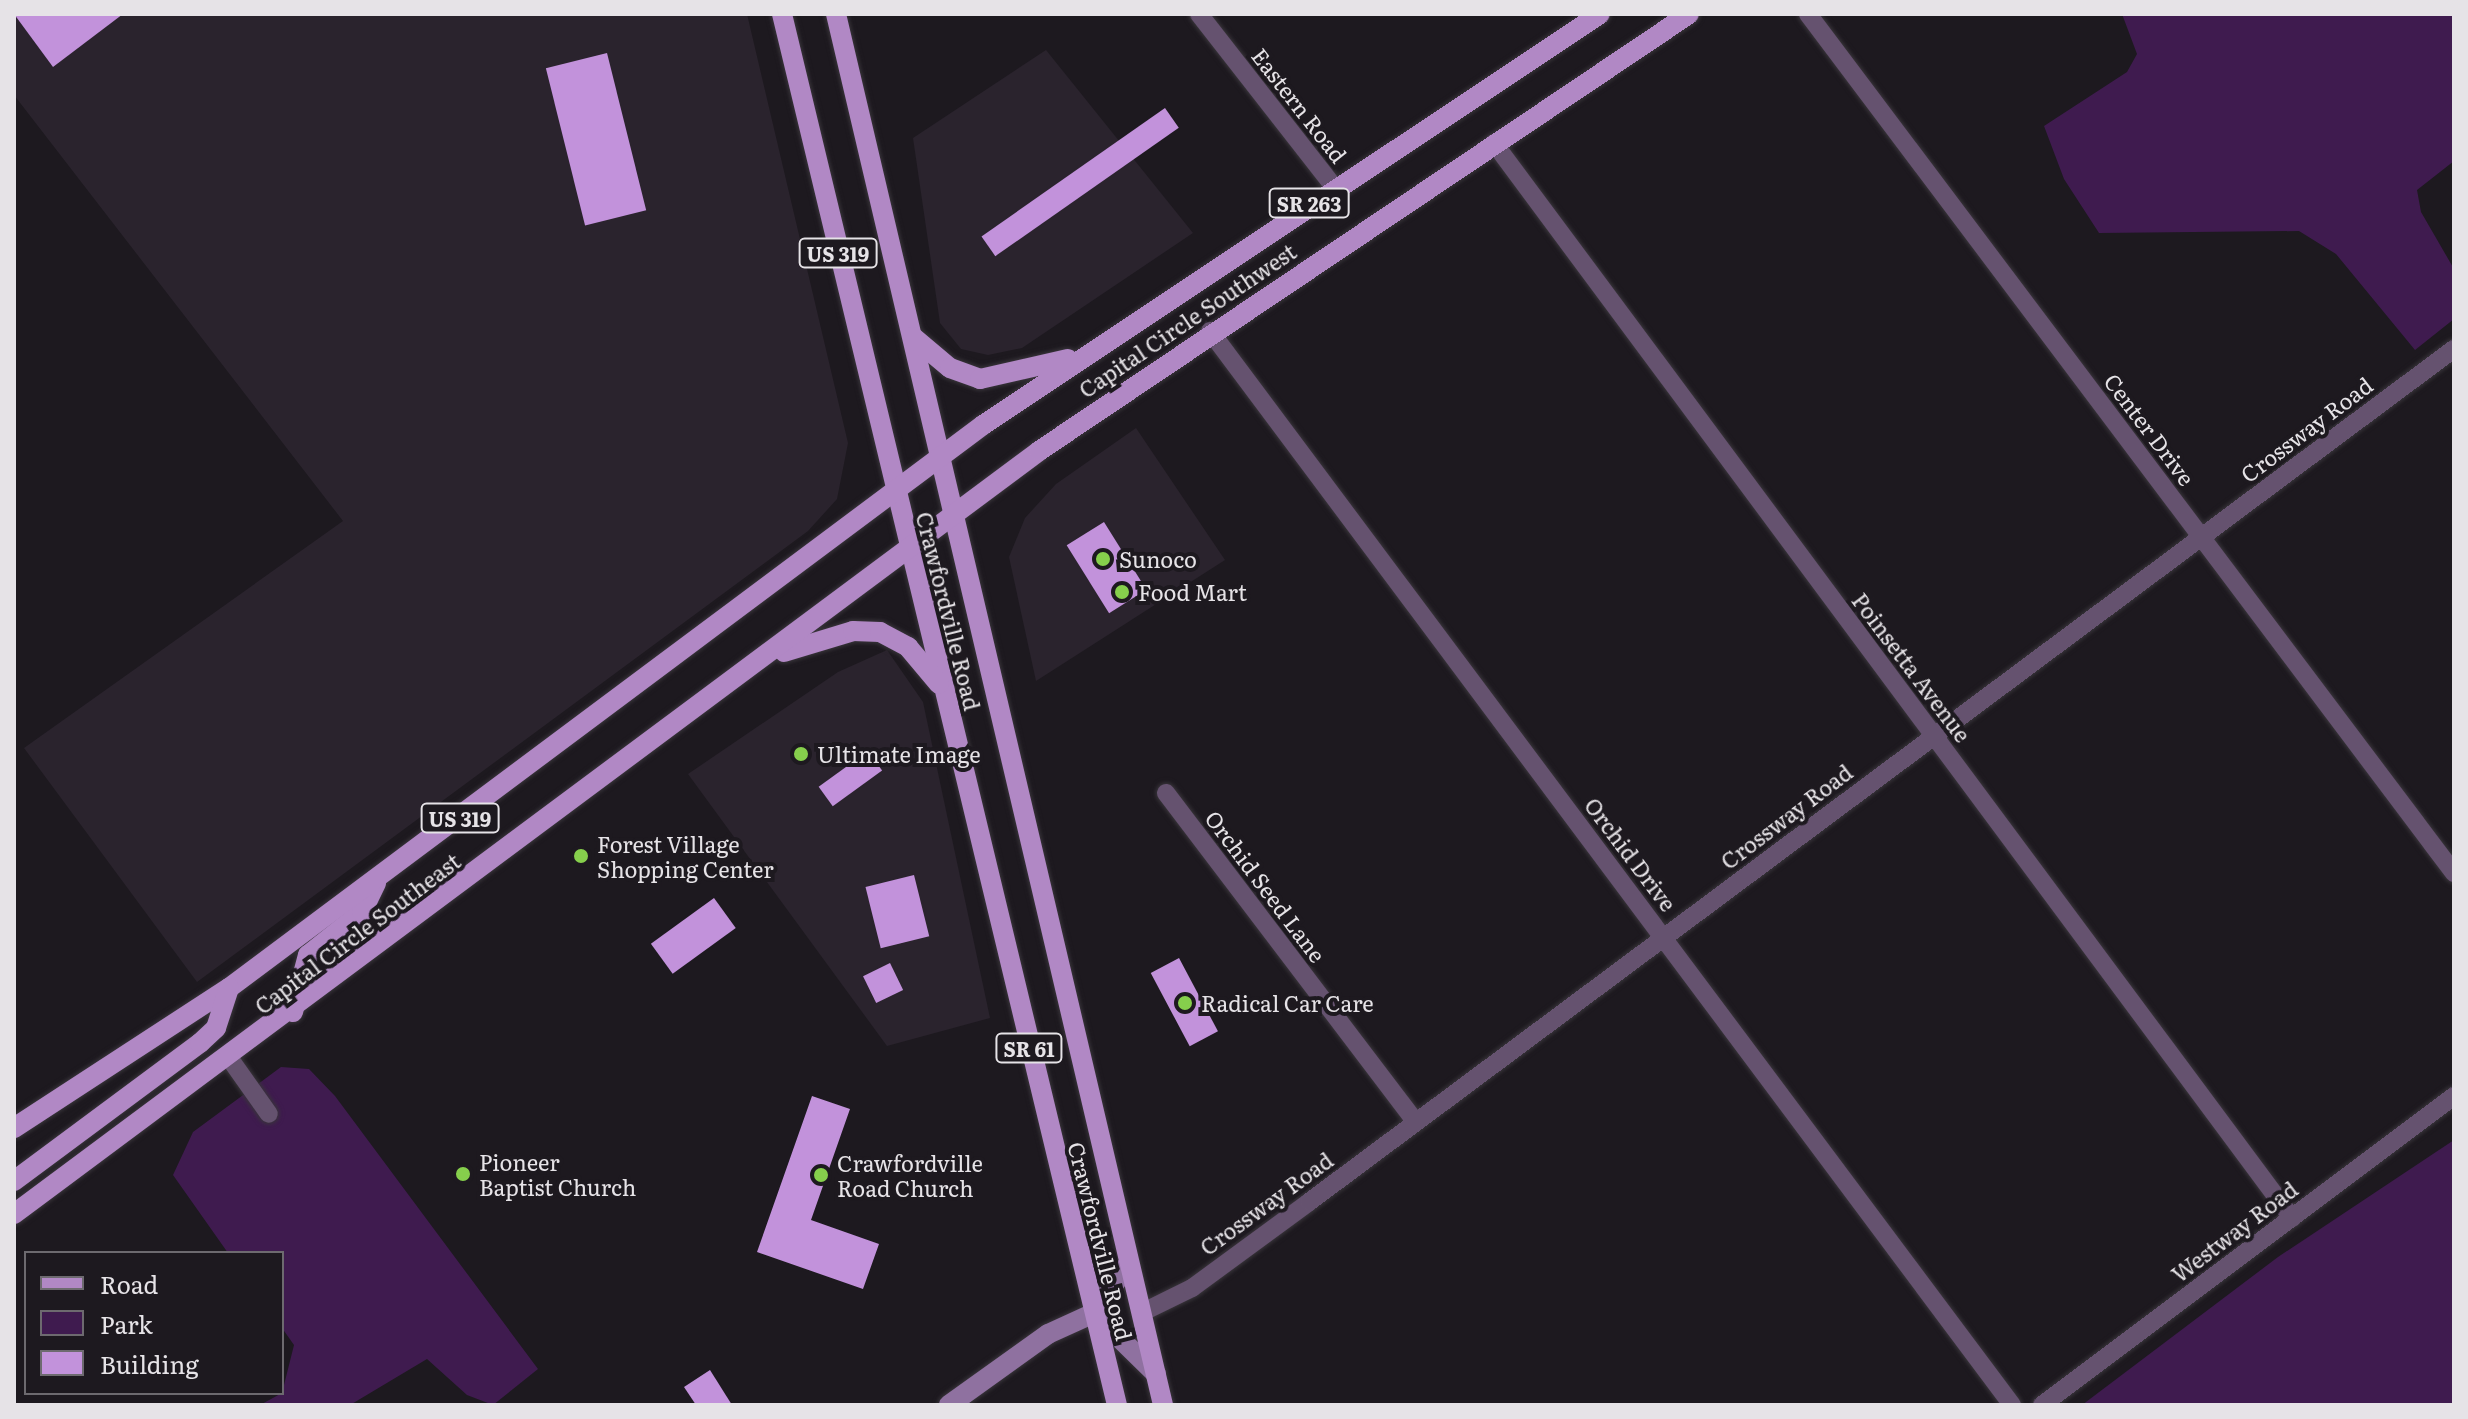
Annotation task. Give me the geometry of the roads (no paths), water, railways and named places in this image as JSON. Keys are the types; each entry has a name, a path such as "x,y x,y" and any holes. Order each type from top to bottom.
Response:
{"main road":[{"name":"Crawfordville Road","path":"782,14 1117,1405"},
{"name":"Crawfordville Road","path":"836,14 957,514 1163,1405"},
{"name":"Capital Circle Southwest","path":"895,493 1087,353 1600,14"},
{"name":"Capital Circle Southwest","path":"957,514 1210,331 1689,14"},
{"path":"913,337 950,368 980,379 1087,353"},
{"name":"Capital Circle Southeast","path":"14,1128 229,988 895,493"},
{"name":"Capital Circle Southeast","path":"14,1214 230,1059 957,514"},
{"path":"768,657 853,631 880,632 908,647 943,691"},
{"path":"293,1012 308,955 362,912 378,879"},
{"path":"14,1181 200,1043 216,1028 229,988"}],"street":[{"name":"Eastern Road","path":"1199,14 1334,187"},
{"name":"Center Drive","path":"1808,14 2454,873"},
{"name":"Poinsetta Avenue","path":"1494,143 2292,1218"},
{"name":"Orchid Drive","path":"1210,331 2012,1405"},
{"name":"Crossway Road","path":"1141,1313 1192,1288 2454,349"},
{"name":"Orchid Seed Lane","path":"1166,793 1416,1122"},
{"path":"230,1059 269,1114"},
{"name":"Westway Road","path":"2042,1405 2454,1096"},
{"path":"949,1405 1048,1334 1094,1313 1128,1264"},
{"path":"1094,1313 1156,1374"}],"place":[{"name":"Sunoco","path":"1103,559"},
{"name":"Food Mart","path":"1122,592"},
{"name":"Ultimate Image","path":"801,754"},
{"name":"Forest Village Shopping Center","path":"581,856"},
{"name":"Radical Car Care","path":"1185,1003"},
{"name":"Pioneer Baptist Church","path":"463,1174"},
{"name":"Crawfordville Road Church","path":"821,1175"}]}
